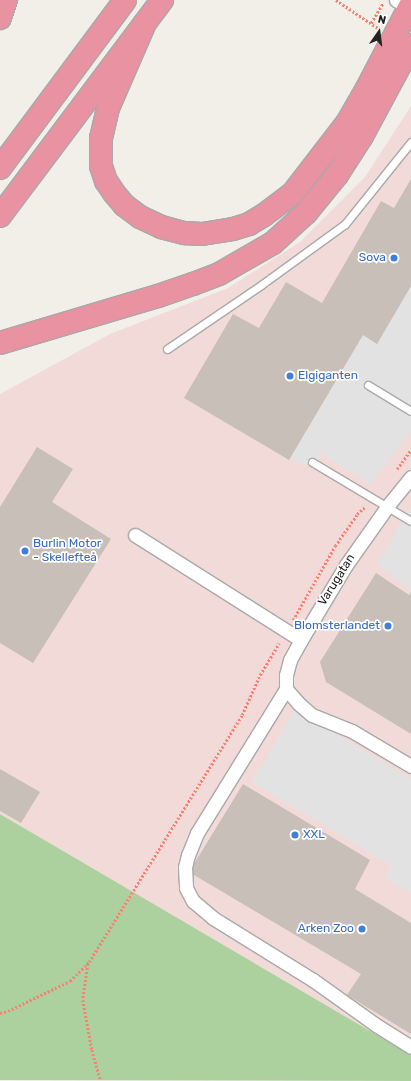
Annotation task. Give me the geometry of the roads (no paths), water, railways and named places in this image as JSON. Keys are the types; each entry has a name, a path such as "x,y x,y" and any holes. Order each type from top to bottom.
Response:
{"highway":[{"path":"0,18 6,0"},
{"path":"0,168 124,0"},
{"path":"0,216 162,0"},
{"path":"0,343 158,296 193,284 219,274 273,243 306,213 337,175 362,136 402,41 407,5"},
{"path":"145,23 108,108 100,138 102,166 106,181 124,205 140,217 162,227 184,233 202,234 233,229 250,224 264,216 293,193 347,123 366,90 402,41"}],"street":[{"name":"Varugatan","path":"286,689 286,675 290,660 301,640 346,565 387,507 411,477"},
{"path":"135,535 301,640"},
{"path":"411,766 352,731 312,715 298,704 286,689 197,832 185,867 186,888 193,901 213,918 313,980 376,1025 411,1047"}],"lane":[{"path":"167,349 262,285 345,224 411,142"},
{"path":"368,385 411,411"},
{"path":"312,462 411,521"}],"place":[{"name":"Sova","path":"394,258"},
{"name":"Elgiganten","path":"290,376"},
{"name":"Burlin Motor - Skellefteå","path":"25,551"},
{"name":"Blomsterlandet","path":"388,626"},
{"name":"XXL","path":"295,835"},
{"name":"Arken Zoo","path":"362,929"}]}
